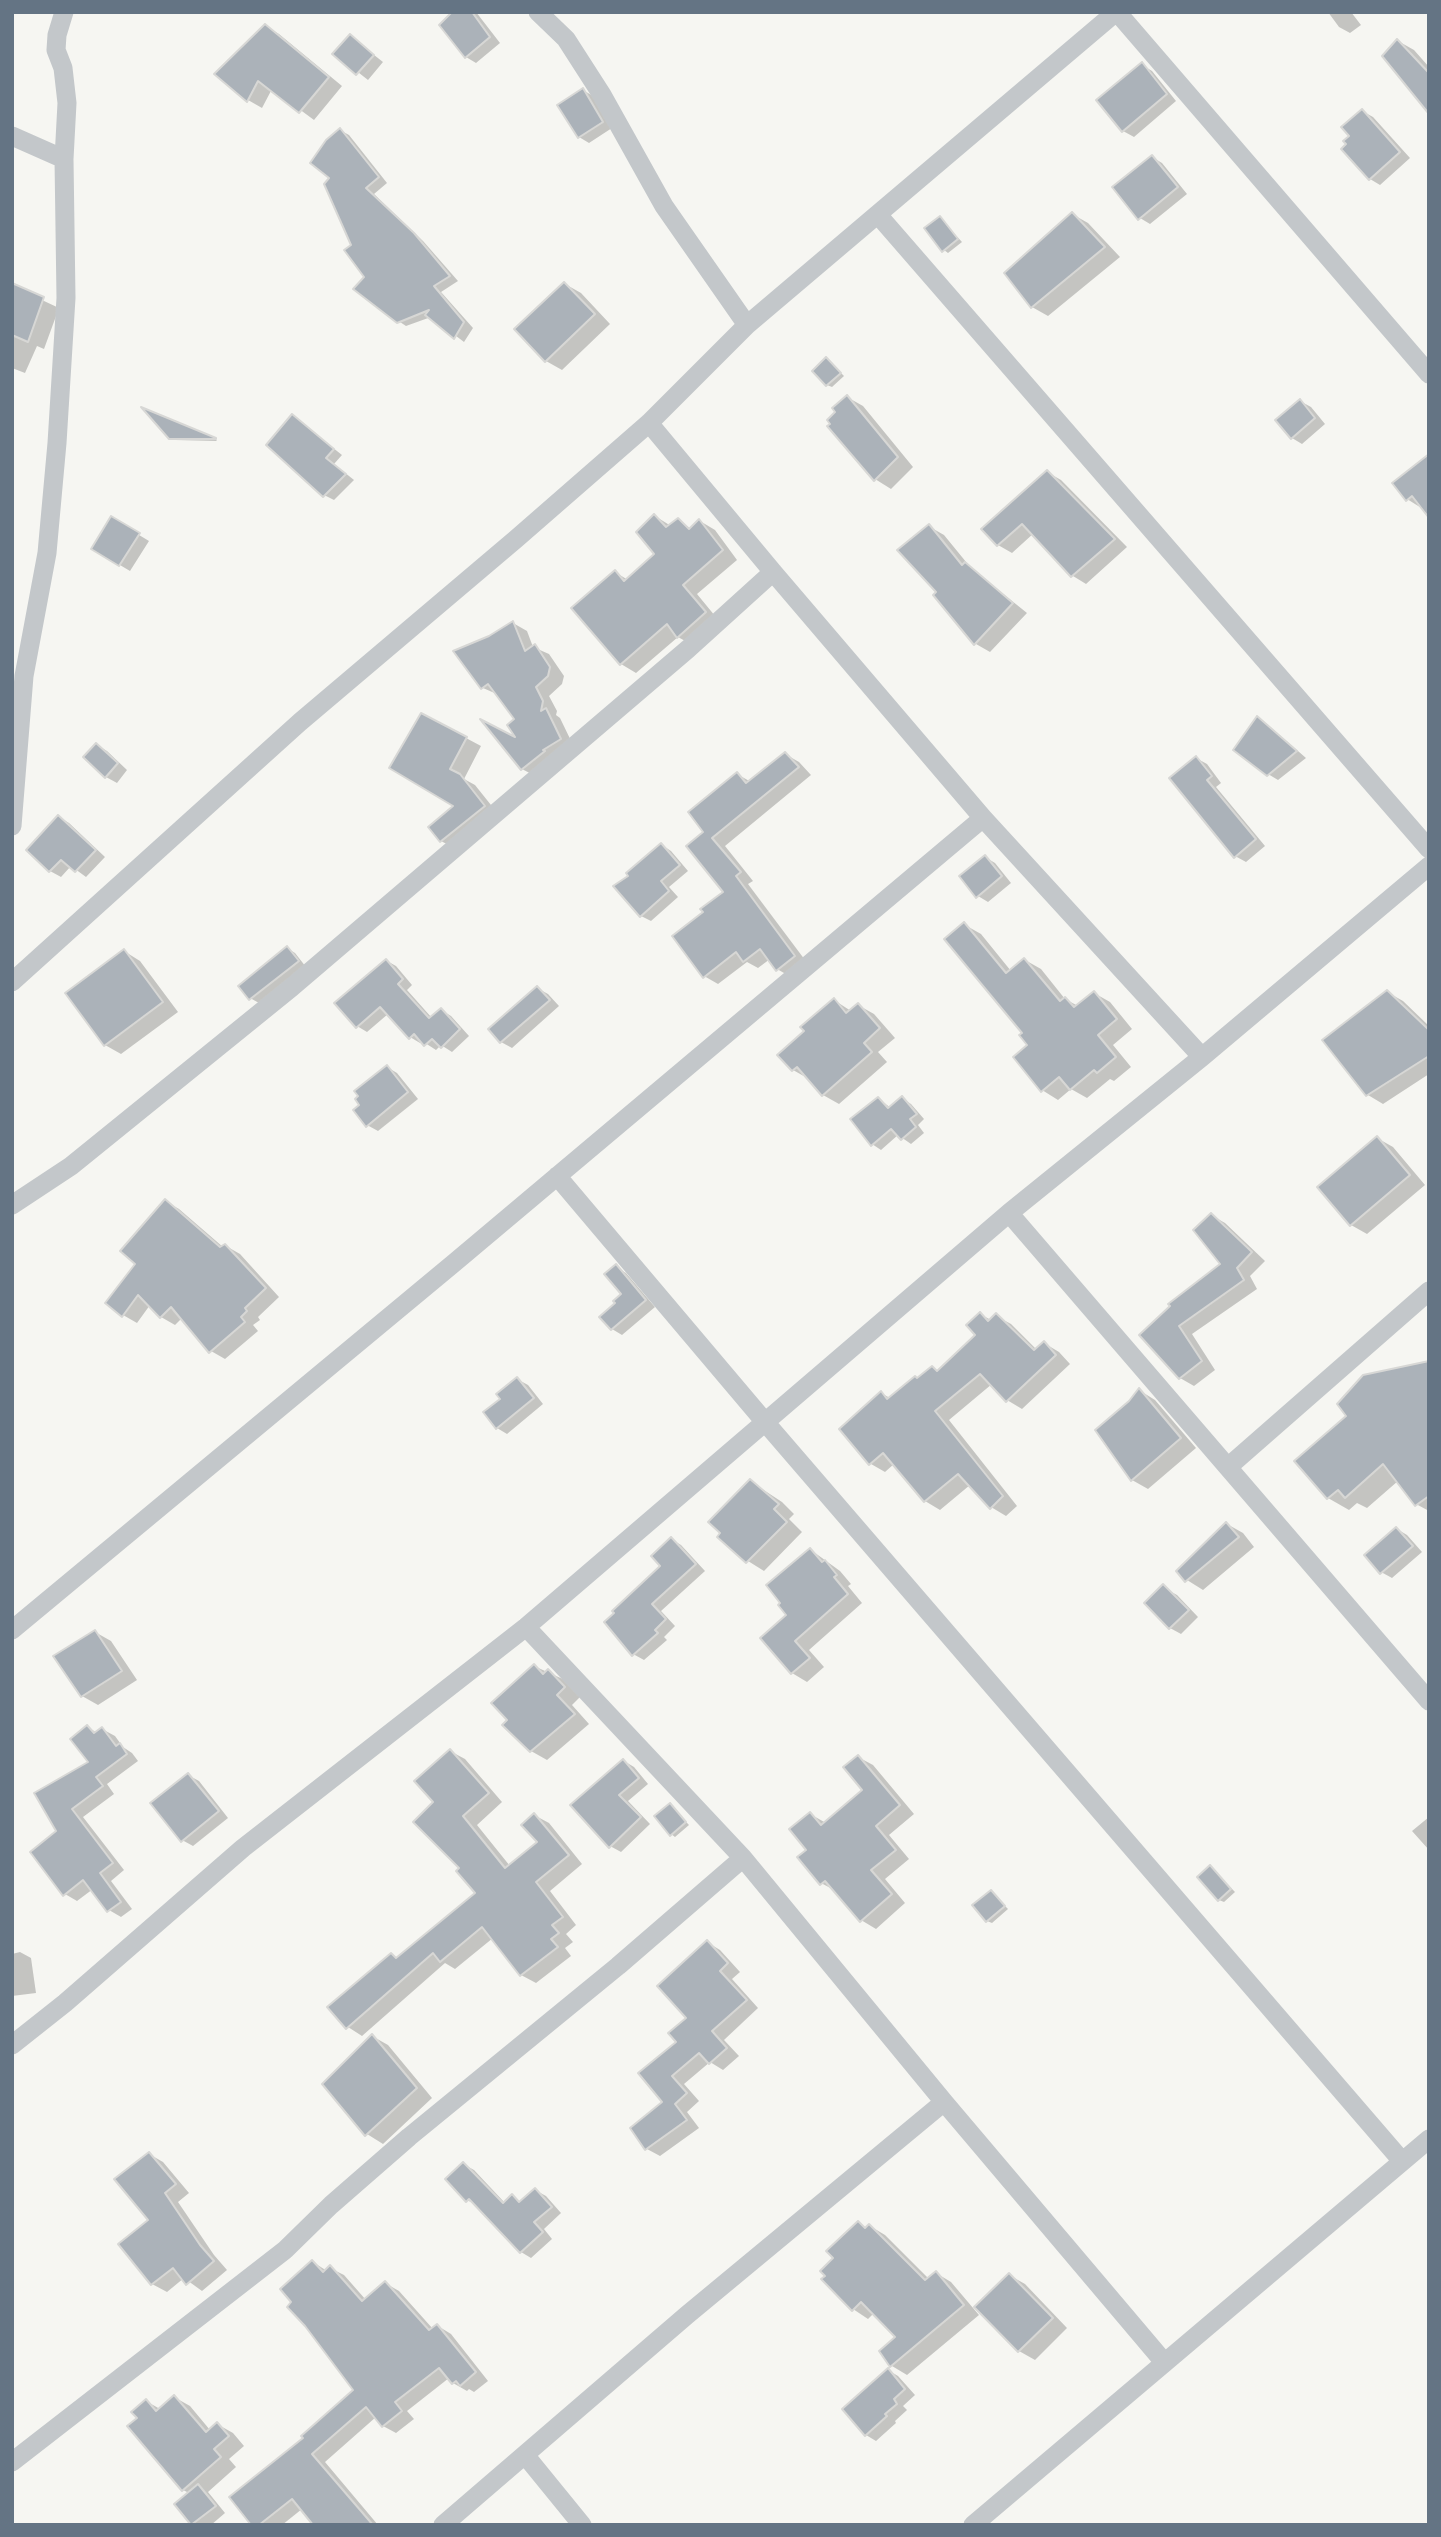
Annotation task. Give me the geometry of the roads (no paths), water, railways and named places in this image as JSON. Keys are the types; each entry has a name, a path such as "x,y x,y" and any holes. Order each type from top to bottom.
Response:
{"street":[{"path":"12,826 24,676 47,553 57,443 66,298 64,159 67,103 63,68 56,50 57,35 64,12"},
{"path":"538,12 566,39 602,95 664,206 747,326"},
{"path":"12,982 300,722 649,423 747,326 1116,12 1429,374"},
{"path":"12,136 64,159"},
{"path":"878,216 1429,849"},
{"path":"649,423 983,818 1202,1057"},
{"path":"12,1205 71,1166 292,988 688,649 773,572"},
{"path":"12,1630 557,1177 983,818"},
{"path":"12,2045 65,2003 243,1848 526,1627 1009,1213 1202,1057 1429,866"},
{"path":"557,1177 1402,2161"},
{"path":"1009,1213 1429,1701"},
{"path":"1228,1467 1429,1291"},
{"path":"526,1627 743,1858 944,2102 1164,2362"},
{"path":"12,2462 285,2250 331,2205 409,2137 618,1966 743,1858"},
{"path":"443,2525 687,2315 944,2102"},
{"path":"973,2525 1429,2139"},
{"path":"525,2455 582,2525"}]}
